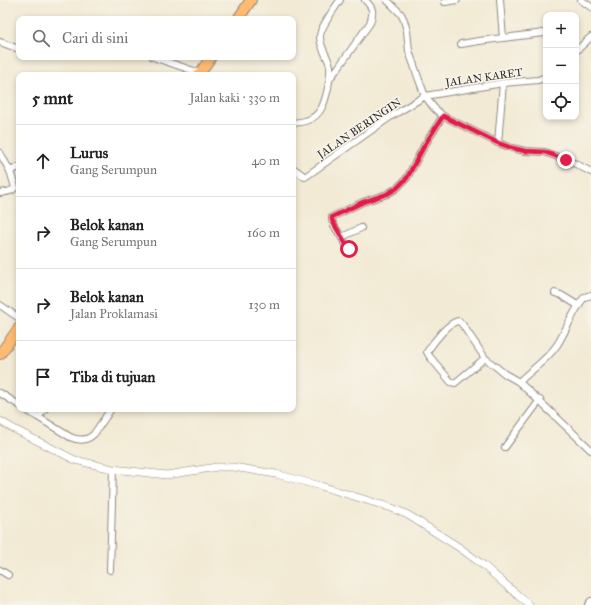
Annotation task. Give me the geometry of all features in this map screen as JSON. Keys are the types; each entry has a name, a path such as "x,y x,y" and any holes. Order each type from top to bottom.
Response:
{"highway":[{"path":"240,16 251,0"},
{"path":"201,72 209,60"},
{"path":"0,354 16,332"}],"street":[{"path":"296,123 307,121 314,117 319,113 325,100 330,78 330,68 319,37 321,30 340,0"},
{"path":"330,78 370,23 373,16 372,11 365,0"},
{"path":"387,0 401,14 404,20 407,31 409,51 426,96 434,108 443,116 498,143 525,151 545,152 576,164 591,172"},
{"path":"445,2 457,0"},
{"path":"500,0 503,38"},
{"path":"581,0 591,7"},
{"path":"461,44 543,33"},
{"path":"579,49 591,37"},
{"path":"0,42 16,48"},
{"path":"161,60 194,72"},
{"name":"JALAN KARET","path":"426,96 503,83 538,80 543,78"},
{"path":"498,143 503,83"},
{"name":"JALAN BERINGIN","path":"296,170 305,177 390,116 426,96"},
{"path":"349,249 334,224 332,217 363,202 387,194 397,188 407,178 424,146 443,116"},
{"path":"0,153 10,171 15,187 11,191 0,193"},
{"path":"10,171 16,168"},
{"path":"342,237 361,228"},
{"path":"555,292 578,306"},
{"path":"519,382 528,373 542,363 557,345 578,306 585,298 591,295"},
{"path":"0,305 16,316"},
{"path":"485,358 455,384 451,382 427,352 447,328 455,321 459,321 485,358 505,374 519,382 540,400 591,450"},
{"path":"0,394 16,403"},
{"path":"505,447 540,400"},
{"path":"30,412 70,438 81,440 91,437 94,434 109,412"},
{"path":"38,417 42,412"},
{"path":"0,421 75,460 113,469 168,475 217,467 233,467 283,476 392,508 408,516 460,548 483,565 529,605"},
{"path":"110,570 113,469"},
{"path":"0,570 8,575"},
{"path":"588,605 591,601"}],"route":[{"path":"349,249 334,224 332,217 363,202 387,194 397,188 407,178 424,146 443,116 498,143 525,151 545,152 566,160"}]}
